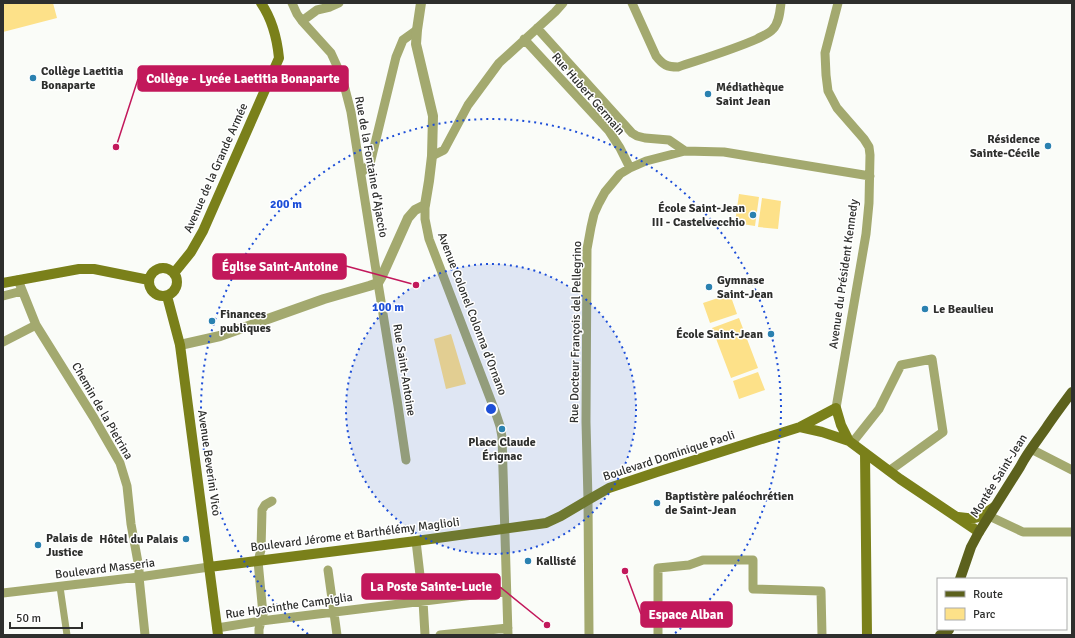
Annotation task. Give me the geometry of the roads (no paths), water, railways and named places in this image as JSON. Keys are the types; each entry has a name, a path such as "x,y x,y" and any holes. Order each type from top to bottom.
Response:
{"main road":[{"name":"Avenue de la Grande Armée","path":"174,273 191,252 203,231 279,58 278,42 268,13 261,3"},
{"path":"162,268 170,270 174,273 178,282 175,291 167,296 159,296 152,291 149,280 153,272 162,268"},
{"path":"10,281 79,269 94,269 149,280"},
{"name":"Avenue Beverini Vico","path":"167,296 180,345 218,632"},
{"name":"Montée Saint-Jean","path":"960,578 971,547 979,532 1030,449 1072,392"},
{"name":"Boulevard Dominique Paoli","path":"504,529 546,523 609,488 800,427 836,408"},
{"name":"Avenue du Président Kennedy","path":"836,408 841,425 851,442"},
{"path":"800,427 822,432 851,442 889,471 979,532"},
{"path":"865,453 867,635"},
{"path":"956,517 970,519 976,518 982,516 995,506"},
{"name":"Boulevard Jérome et Barthélémy Maglioli","path":"209,567 504,529"}],"street":[{"name":"Rue de la Fontaine d'Ajaccio","path":"292,3 302,21 331,53 342,78 351,112 378,283"},
{"path":"302,21 317,10 339,3"},
{"name":"Avenue Colonel Colonna d'Ornano","path":"421,3 416,44 432,116 432,156 425,205 425,219 429,239 500,426 502,437 508,632"},
{"path":"432,156 444,150 468,106 499,63 563,3"},
{"path":"632,3 656,56 665,66 678,67 740,46 765,35 773,30 776,24 781,3"},
{"name":"Avenue du Président Kennedy","path":"836,408 866,234 870,176 869,147 864,138 837,108 828,91 825,53 838,3"},
{"path":"537,28 632,133 645,138 669,140 685,151"},
{"path":"361,173 370,164 396,57 403,40 417,30"},
{"name":"Rue Hubert Germain","path":"524,39 609,131 630,168"},
{"name":"Rue Docteur François del Pellegrino","path":"589,635 586,422 587,249 591,227 599,203 605,192 620,174 630,168 646,161 685,151 724,152 870,176"},
{"path":"180,345 220,336 378,283 408,218 415,210 425,205"},
{"name":"Chemin de la Pietrina","path":"10,281 120,463 127,486 139,568 145,635"},
{"name":"Rue Saint-Antoine","path":"378,283 406,460"},
{"path":"3,296 18,292"},
{"path":"3,342 36,325"},
{"path":"851,442 879,409 901,365 932,359 943,432 889,471"},
{"path":"1030,449 1072,470"},
{"path":"259,635 263,614 258,561 261,550 262,510 265,505 272,501"},
{"path":"989,516 1023,532 1072,532"},
{"path":"416,541 423,601 425,635"},
{"path":"658,635 658,568 689,565 703,560 753,560 753,589 821,591 822,635"},
{"name":"Boulevard Masseria","path":"3,593 209,567"},
{"path":"328,570 337,635"},
{"path":"60,587 67,635"},
{"name":"Rue Hyacinthe Campiglia","path":"218,632 261,621 506,591"},
{"path":"440,635 508,632"}],"place":[{"name":"Collège Laetitia Bonaparte","path":"33,78"},
{"name":"Médiathèque Saint Jean","path":"708,94"},
{"name":"Résidence Sainte-Cécile","path":"1048,146"},
{"name":"Collège - Lycée Laetitia Bonaparte","path":"116,147"},
{"name":"École Saint-Jean III - Castelvecchio","path":"753,215"},
{"name":"Église Saint-Antoine","path":"416,285"},
{"name":"Gymnase Saint-Jean","path":"709,287"},
{"name":"Le Beaulieu","path":"925,309"},
{"name":"Finances publiques","path":"212,321"},
{"name":"École Saint-Jean","path":"771,334"},
{"name":"Place Claude Érignac","path":"502,429"},
{"name":"Baptistère paléochrétien de Saint-Jean","path":"657,503"},
{"name":"Hôtel du Palais","path":"186,539"},
{"name":"Palais de Justice","path":"38,545"},
{"name":"Kallisté","path":"528,561"},
{"name":"Espace Alban","path":"625,571"},
{"name":"La Poste Sainte-Lucie","path":"547,625"}]}
